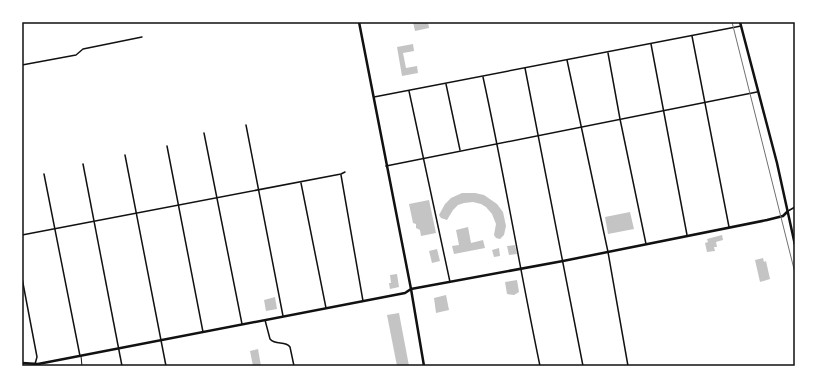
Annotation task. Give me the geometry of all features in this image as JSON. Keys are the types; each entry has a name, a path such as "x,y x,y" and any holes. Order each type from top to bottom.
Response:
{"main road":[{"path":"359,22 411,289 424,366"},
{"path":"740,22 759,92 795,245"},
{"path":"22,364 36,364 80,356 405,293 411,289 729,228 783,216 787,212"}],"street":[{"path":"374,97 741,26"},
{"path":"692,36 729,228"},
{"path":"22,65 76,55 84,49 142,37"},
{"path":"651,44 687,235"},
{"path":"608,52 620,119 646,244"},
{"path":"567,60 608,252 628,366"},
{"path":"525,68 583,366"},
{"path":"483,77 540,366"},
{"path":"446,84 460,150"},
{"path":"409,91 450,282"},
{"path":"386,166 460,150 759,92"},
{"path":"246,125 283,316"},
{"path":"204,133 242,324"},
{"path":"167,146 202,332"},
{"path":"125,155 166,366"},
{"path":"83,164 122,366"},
{"path":"22,235 301,182 345,172"},
{"path":"44,174 80,356"},
{"path":"341,174 363,301"},
{"path":"301,182 326,308"},
{"path":"787,212 795,207"},
{"path":"22,278 37,357 36,364"},
{"path":"265,320 272,342 286,343 290,347 294,366"}],"lane":[{"path":"80,356 82,366"}],"building":[{"path":"413,22 428,22 429,28 415,31"},
{"path":"413,44 414,51 403,53 406,68 417,66 418,73 402,76 397,47"},
{"path":"462,193 484,195 497,204 503,212 506,226 504,235 500,239 496,238 494,235 496,224 492,214 481,204 473,202 458,205 447,220 441,218 439,215 445,204 451,198"},
{"path":"429,200 436,233 421,236 420,230 416,228 416,224 413,223 409,204"},
{"path":"630,212 634,229 608,234 605,217"},
{"path":"468,227 471,243 483,240 485,248 454,254 452,246 459,245 456,230"},
{"path":"722,235 723,240 716,242 717,247 714,247 715,251 707,252 705,243 708,242 707,239"},
{"path":"515,245 517,254 509,255 507,246"},
{"path":"499,248 500,256 494,257 492,250"},
{"path":"437,249 440,261 432,263 429,251"},
{"path":"763,258 764,262 766,261 770,279 760,282 755,260"},
{"path":"397,274 399,287 390,289 390,275"},
{"path":"517,280 519,292 514,295 507,294 505,282"},
{"path":"446,295 449,310 436,313 434,298"},
{"path":"275,297 277,309 266,311 264,300"},
{"path":"399,313 409,366 397,366 387,315"},
{"path":"258,349 261,366 253,366 250,351"}],"tram line":[{"path":"732,22 795,273"}]}
